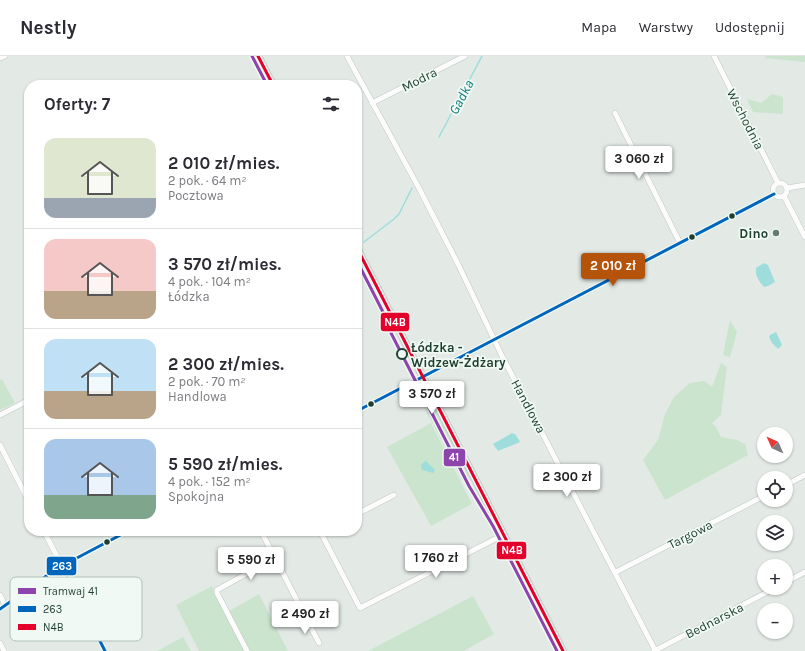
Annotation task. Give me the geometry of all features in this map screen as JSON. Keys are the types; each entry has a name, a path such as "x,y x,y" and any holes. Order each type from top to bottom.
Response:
{"main road":[{"path":"258,56 270,80"},
{"path":"362,258 562,651"}],"street":[{"path":"0,58 4,56"},
{"name":"Handlowa","path":"347,56 360,80"},
{"name":"Modra","path":"372,103 465,56"},
{"name":"Wschodnia","path":"714,56 778,183"},
{"name":"Handlowa","path":"362,84 444,237 494,339 616,572 654,651"},
{"path":"615,113 680,243"},
{"path":"778,183 783,183 787,188 787,193 784,196 778,197 774,194 773,188 778,183"},
{"path":"787,188 805,185"},
{"path":"362,408 774,194"},
{"path":"784,196 805,237"},
{"path":"0,415 24,403"},
{"path":"0,445 24,489"},
{"path":"793,481 805,475"},
{"path":"362,511 394,494"},
{"name":"Targowa","path":"616,572 757,500"},
{"path":"323,536 360,608 503,534"},
{"path":"47,536 68,577"},
{"path":"43,577 119,536"},
{"path":"264,536 319,643"},
{"path":"247,651 217,593 217,590 275,558"},
{"path":"793,578 805,572"},
{"path":"0,595 5,605"},
{"name":"Bednarska","path":"654,651 762,595"},
{"path":"0,608 10,601"},
{"path":"100,641 105,651"},
{"path":"0,643 4,651"}],"green space":[{"path":"767,56 805,56 805,62 764,58"},
{"path":"772,94 783,97 783,114 753,112 747,99 761,103"},
{"path":"730,320 737,332 730,357 723,355"},
{"path":"721,363 727,367 721,415 712,423 716,427 721,437 737,440 745,444 748,455 665,500 643,460 658,440 665,414 674,397 690,383 704,381 712,387"},
{"path":"2,379 15,403 0,410 0,380"},
{"path":"427,393 471,478 469,479 452,445 437,420 438,419 433,409 434,408 426,394"},
{"path":"422,396 465,481 464,482 420,399"},
{"path":"431,423 472,504 431,526 387,447"},
{"path":"212,586 245,651 199,651 176,605"},
{"path":"259,594 288,651 249,651 229,611"},
{"path":"473,596 494,634 464,651 368,651"},
{"path":"183,637 191,651 157,651"}],"water":[{"path":"764,263 768,265 775,282 764,287 760,283 756,274 756,268"},
{"path":"776,332 782,345 778,349 769,337"},
{"path":"512,433 516,435 520,442 498,451 493,444"},
{"path":"425,461 435,470 433,473 422,470 421,465"}],"waterway":[{"name":"Gadka","path":"439,137 482,56"},
{"name":"Gadka","path":"364,242 399,214 412,188"}],"tram line":[{"name":"41","path":"252,56 264,80"},
{"name":"41","path":"362,271 384,314 391,333 469,486 493,526 557,651"}],"transit line":[{"name":"N4B","path":"258,56 270,80"},
{"name":"263","path":"362,408 774,194"},
{"name":"N4B","path":"362,258 563,651"},
{"name":"263","path":"45,577 56,569 119,536"},
{"name":"263","path":"62,566 68,577"},
{"name":"263","path":"0,609 10,602"},
{"name":"263","path":"100,641 105,651"}],"place":[{"name":"Dino","path":"776,233"},
{"name":"Łódzka - Widzew-Żdżary","path":"402,354"}]}
